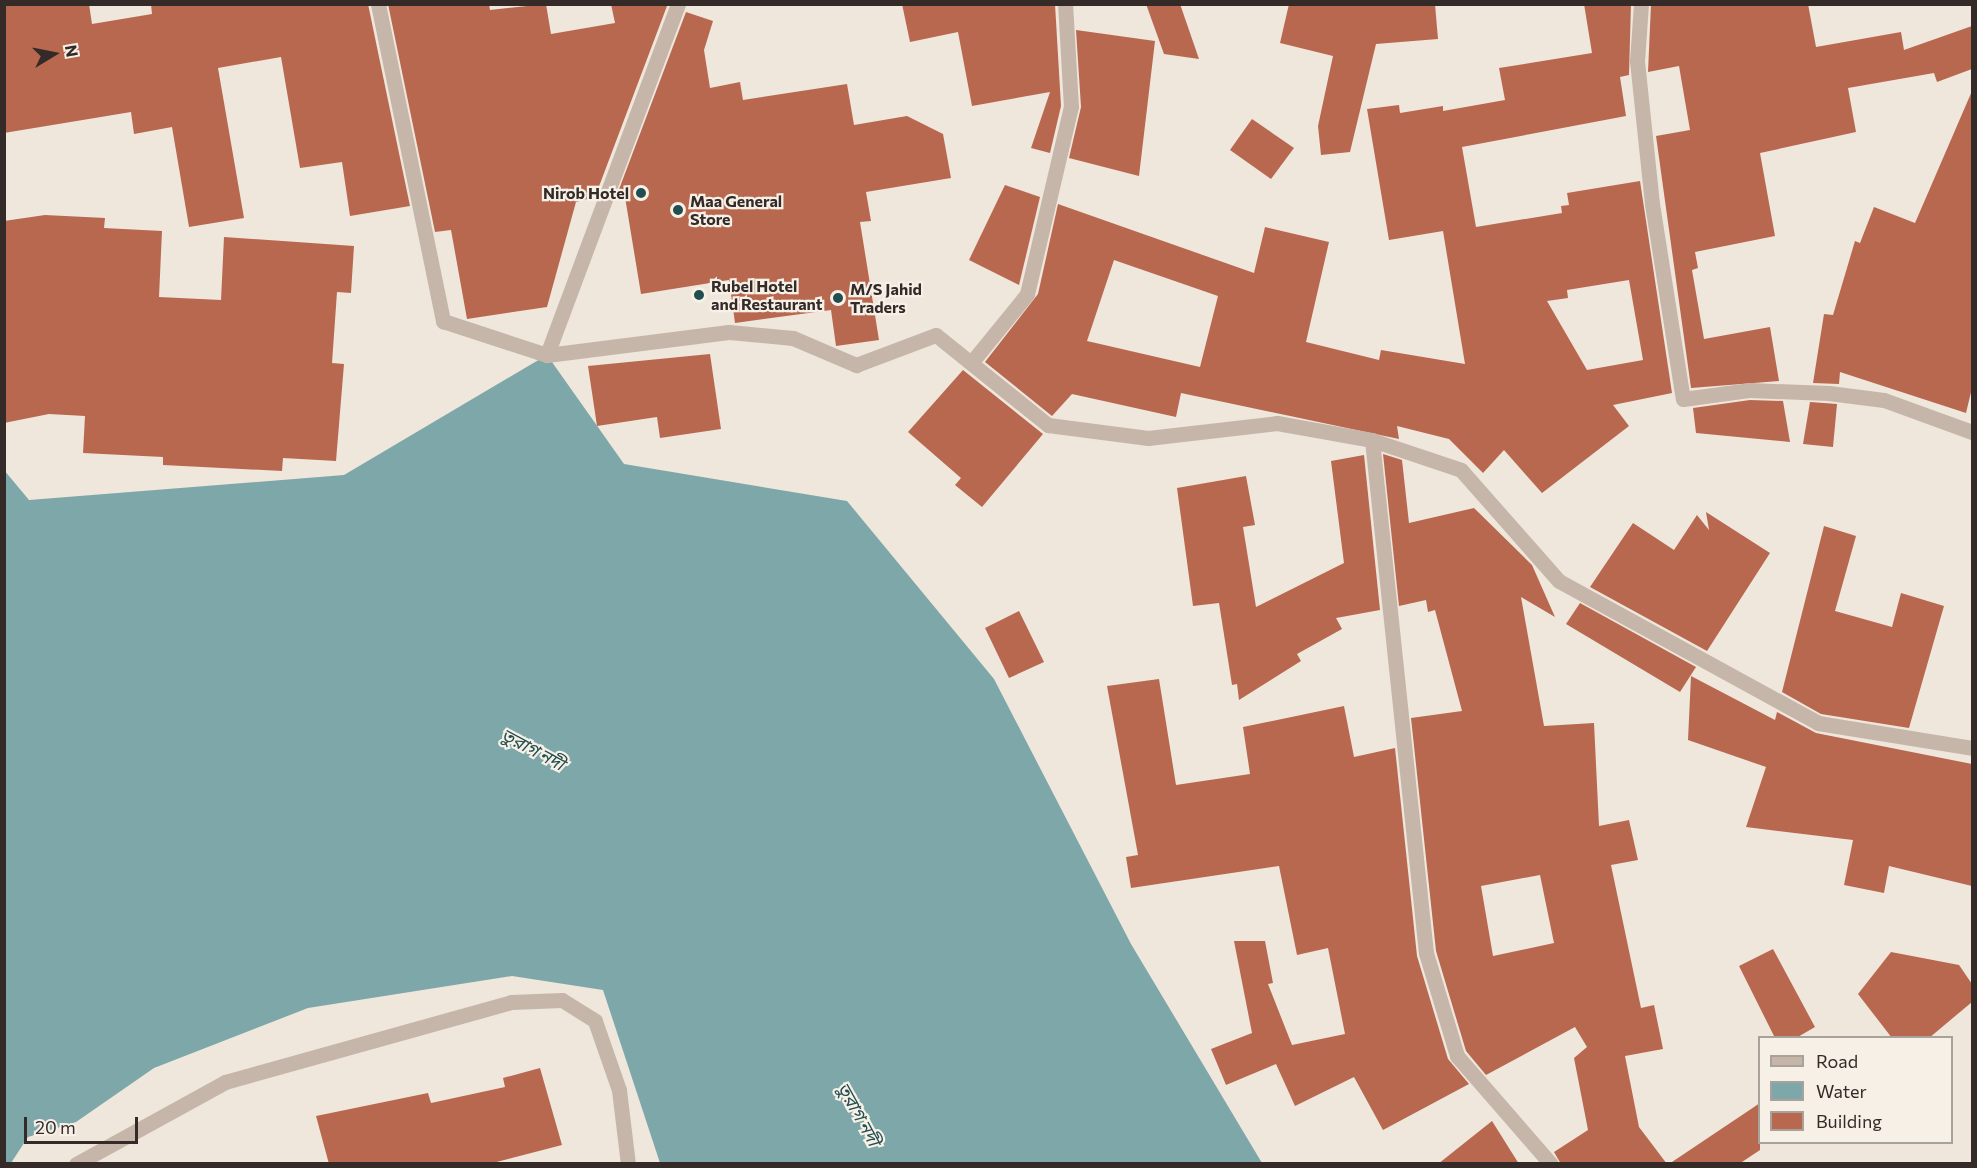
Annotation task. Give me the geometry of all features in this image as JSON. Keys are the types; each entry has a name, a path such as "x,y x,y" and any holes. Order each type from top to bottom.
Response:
{"street":[{"path":"378,4 443,321 548,356 729,332 793,338 856,365 936,335 1048,425 1148,438 1277,423 1372,440 1461,470 1559,581 1818,723 1972,748"},
{"path":"548,356 678,4"},
{"path":"971,363 1027,294 1071,107 1065,4"},
{"path":"1641,4 1637,61 1651,193 1683,399 1750,390 1829,393 1884,400 1972,432"},
{"path":"1372,440 1426,953 1457,1056 1551,1164"},
{"path":"76,1164 225,1082 511,1002 562,1000 596,1020 619,1090 628,1164"}],"water":[{"name":"তুরাগ নদী","path":"547,355 624,464 847,501 994,679 1131,944 1262,1163 660,1163 603,990 512,976 308,1008 154,1068 76,1122 28,1137 11,1163 5,1163 4,470 29,500 344,475"}],"building":[{"path":"4,4 89,4 92,24 152,14 151,4 368,4 410,206 350,216 342,162 300,168 281,57 218,68 244,218 189,227 172,127 134,134 131,112 4,133"},
{"path":"388,4 489,4 490,10 546,4 551,34 615,23 611,4 667,6 595,197 576,202 547,307 467,319 451,230 435,232"},
{"path":"902,4 1055,4 1061,106 1050,153 1031,148 1050,92 972,106 958,32 910,42"},
{"path":"1146,4 1180,4 1199,59 1164,54"},
{"path":"1289,4 1435,4 1438,39 1376,44 1350,152 1321,155 1318,126 1333,56 1280,43"},
{"path":"1584,4 1631,4 1629,75 1620,77 1626,116 1462,147 1476,227 1562,213 1561,206 1569,205 1567,193 1640,181 1672,393 1613,405 1629,426 1542,493 1504,450 1483,473 1449,439 1397,426 1399,439 1181,393 1176,417 1072,394 1052,416 985,362 1038,294 1058,204 1254,273 1265,227 1329,242 1306,342 1379,360 1381,350 1465,364 1443,231 1389,240 1367,109 1399,105 1400,113 1443,106 1443,111 1505,100 1499,68 1592,53","holes":["1114,260 1218,296 1200,367 1087,341","1629,280 1643,360 1587,370 1547,301 1568,298 1567,290"]},
{"path":"1651,4 1808,4 1816,47 1901,32 1904,50 1972,26 1972,69 1937,82 1934,73 1848,88 1856,132 1760,153 1775,236 1695,252 1698,268 1692,270 1704,339 1770,327 1779,381 1691,388 1656,136 1690,130 1679,66 1648,72"},
{"path":"686,12 713,21 704,50 710,88 740,82 743,100 847,84 854,125 907,116 943,134 951,178 866,192 871,221 860,222 879,340 836,346 831,310 735,323 729,280 641,294 624,191 618,192"},
{"path":"1076,30 1155,41 1139,176 1069,158 1081,107"},
{"path":"1972,91 1972,388 1966,413 1840,372 1839,384 1813,383 1824,314 1833,315 1855,241 1860,243 1874,207 1915,223"},
{"path":"1252,119 1294,148 1271,179 1230,150"},
{"path":"1005,185 1040,197 1019,285 969,260"},
{"path":"45,215 105,218 104,228 162,231 159,297 221,300 224,237 354,246 351,293 337,292 332,363 344,364 336,461 283,458 282,471 163,465 163,457 83,453 85,416 49,414 4,423 4,221"},
{"path":"710,354 721,429 660,438 657,417 597,426 588,366"},
{"path":"963,370 1043,434 982,507 955,485 961,478 908,432"},
{"path":"1750,400 1783,401 1790,442 1696,433 1693,408"},
{"path":"1810,402 1837,404 1833,447 1803,444"},
{"path":"1383,454 1402,460 1409,523 1474,508 1532,565 1555,617 1521,597 1544,726 1594,723 1599,826 1629,820 1638,860 1611,865 1641,1008 1654,1005 1663,1049 1625,1056 1639,1127 1667,1164 1561,1164 1554,1152 1588,1130 1574,1058 1587,1047 1575,1027 1486,1075 1466,1051 1436,951 1411,718 1462,711 1435,610 1428,612 1426,600 1399,606","holes":["1540,875 1554,943 1493,956 1481,886"]},
{"path":"1364,455 1380,610 1336,618 1342,629 1297,654 1301,661 1239,700 1237,684 1232,685 1219,603 1193,606 1177,488 1246,476 1255,525 1243,527 1256,607 1344,563 1331,461"},
{"path":"1706,512 1770,553 1707,651 1590,587 1633,523 1674,550 1697,515 1709,530"},
{"path":"1824,526 1856,536 1835,611 1892,627 1901,593 1944,606 1909,728 1821,714 1782,692"},
{"path":"1580,603 1696,667 1680,692 1566,624"},
{"path":"1019,611 1044,662 1009,678 985,628"},
{"path":"1691,676 1775,720 1777,712 1816,733 1972,764 1972,886 1889,866 1884,893 1844,885 1853,840 1746,827 1766,767 1688,740"},
{"path":"1159,679 1176,785 1250,774 1243,727 1344,706 1354,757 1395,748 1417,956 1448,1059 1469,1084 1383,1130 1354,1077 1295,1106 1276,1064 1226,1085 1211,1049 1252,1033 1234,941 1265,941 1273,983 1268,984 1292,1045 1345,1034 1328,948 1297,955 1279,866 1131,888 1126,857 1138,855 1107,686"},
{"path":"1773,949 1815,1027 1799,1036 1774,1036 1739,966"},
{"path":"1891,952 1959,965 1972,984 1972,1002 1931,1036 1890,1036 1858,994"},
{"path":"540,1068 562,1145 489,1164 329,1164 316,1116 428,1093 431,1103 505,1087 503,1078"},
{"path":"1758,1104 1760,1150 1739,1164 1669,1164"},
{"path":"1492,1121 1519,1164 1438,1164"}],"place":[{"name":"Nirob Hotel","path":"641,193"},
{"name":"Maa General Store","path":"678,210"},
{"name":"Rubel Hotel and Restaurant","path":"699,295"},
{"name":"M/S Jahid Traders","path":"838,298"}]}
